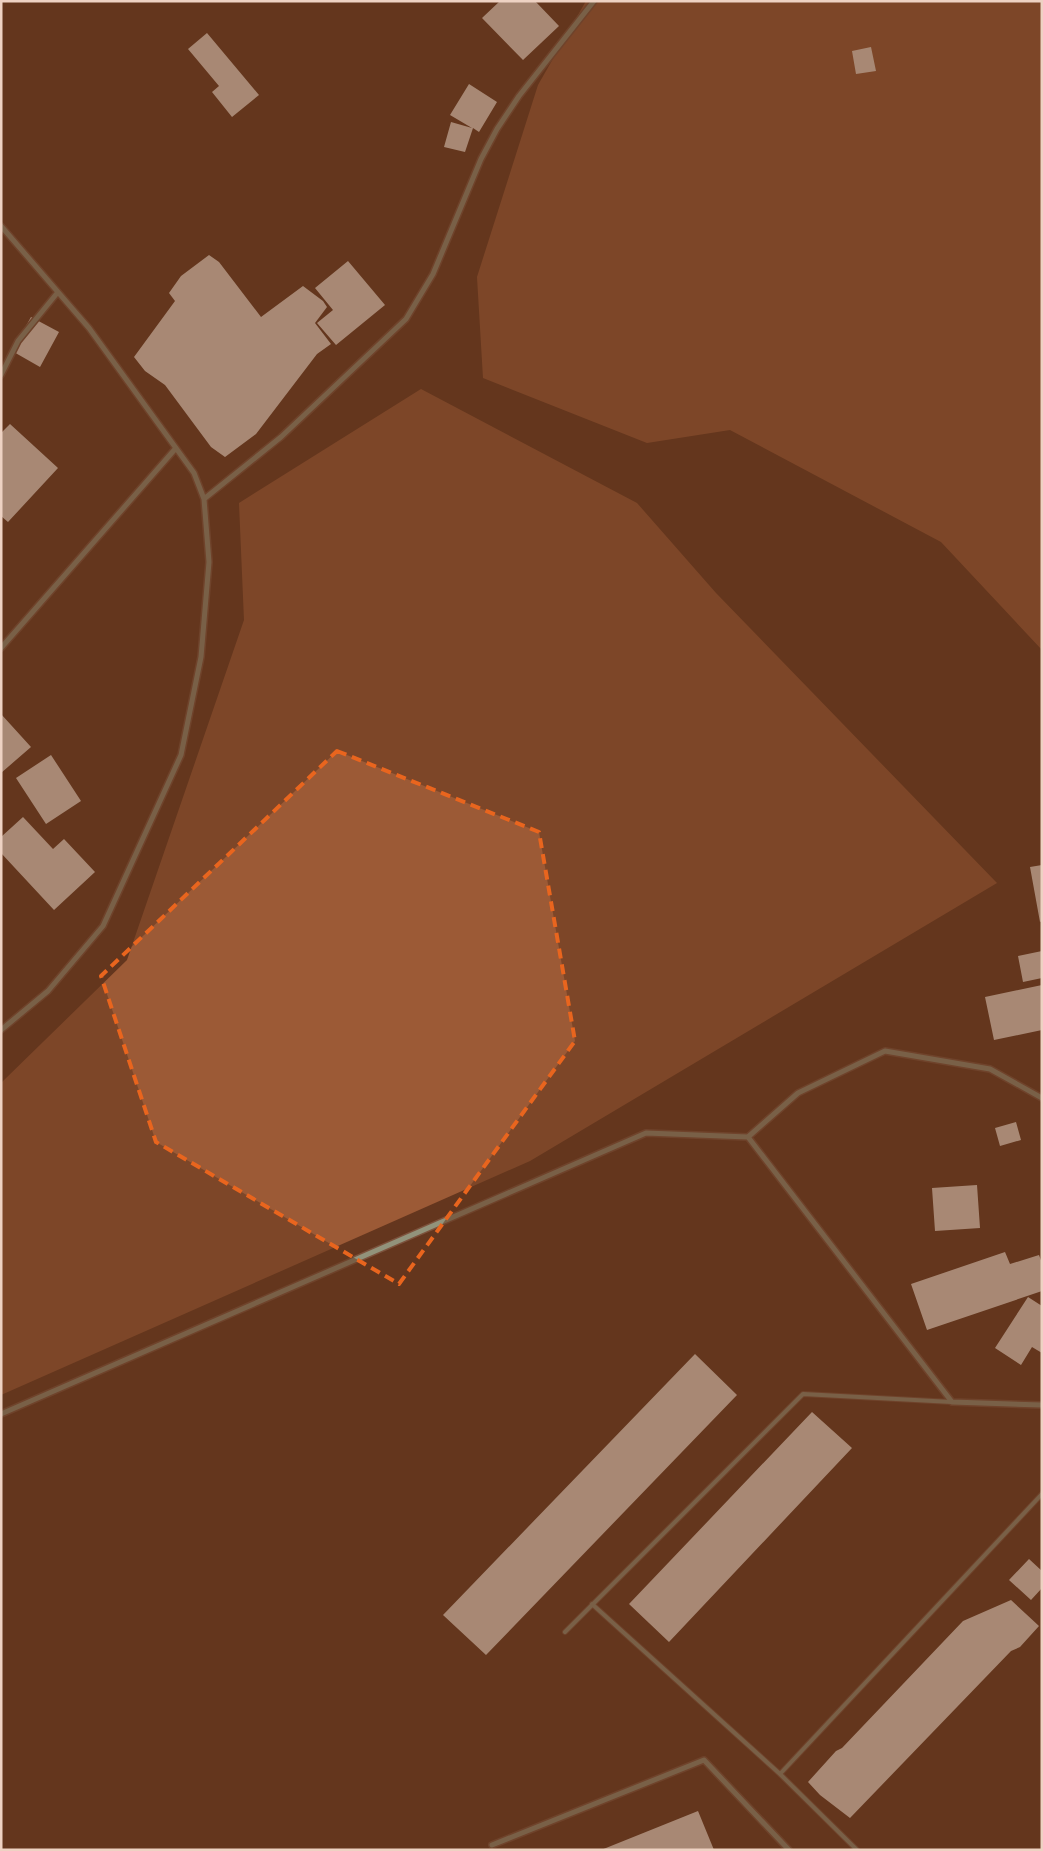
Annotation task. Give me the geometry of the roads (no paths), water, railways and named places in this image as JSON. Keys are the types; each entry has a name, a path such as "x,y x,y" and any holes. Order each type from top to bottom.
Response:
{"street":[{"path":"204,499 281,437 406,319 433,274 481,159 497,129 519,96 594,1"},
{"path":"1,226 89,328 194,473 204,499 209,562 201,657 181,755 103,926 48,991 1,1030"},
{"path":"1,374 18,341 58,292"},
{"path":"1,648 176,448"},
{"path":"1,1414 646,1133 748,1137 798,1093 885,1051 990,1069 1042,1098"},
{"path":"748,1137 952,1402 1042,1405"},
{"path":"492,1845 704,1760 789,1850"}],"lane":[{"path":"564,1632 803,1394 952,1402"},
{"path":"780,1774 1042,1494"},
{"path":"592,1604 780,1774 857,1850"}]}
